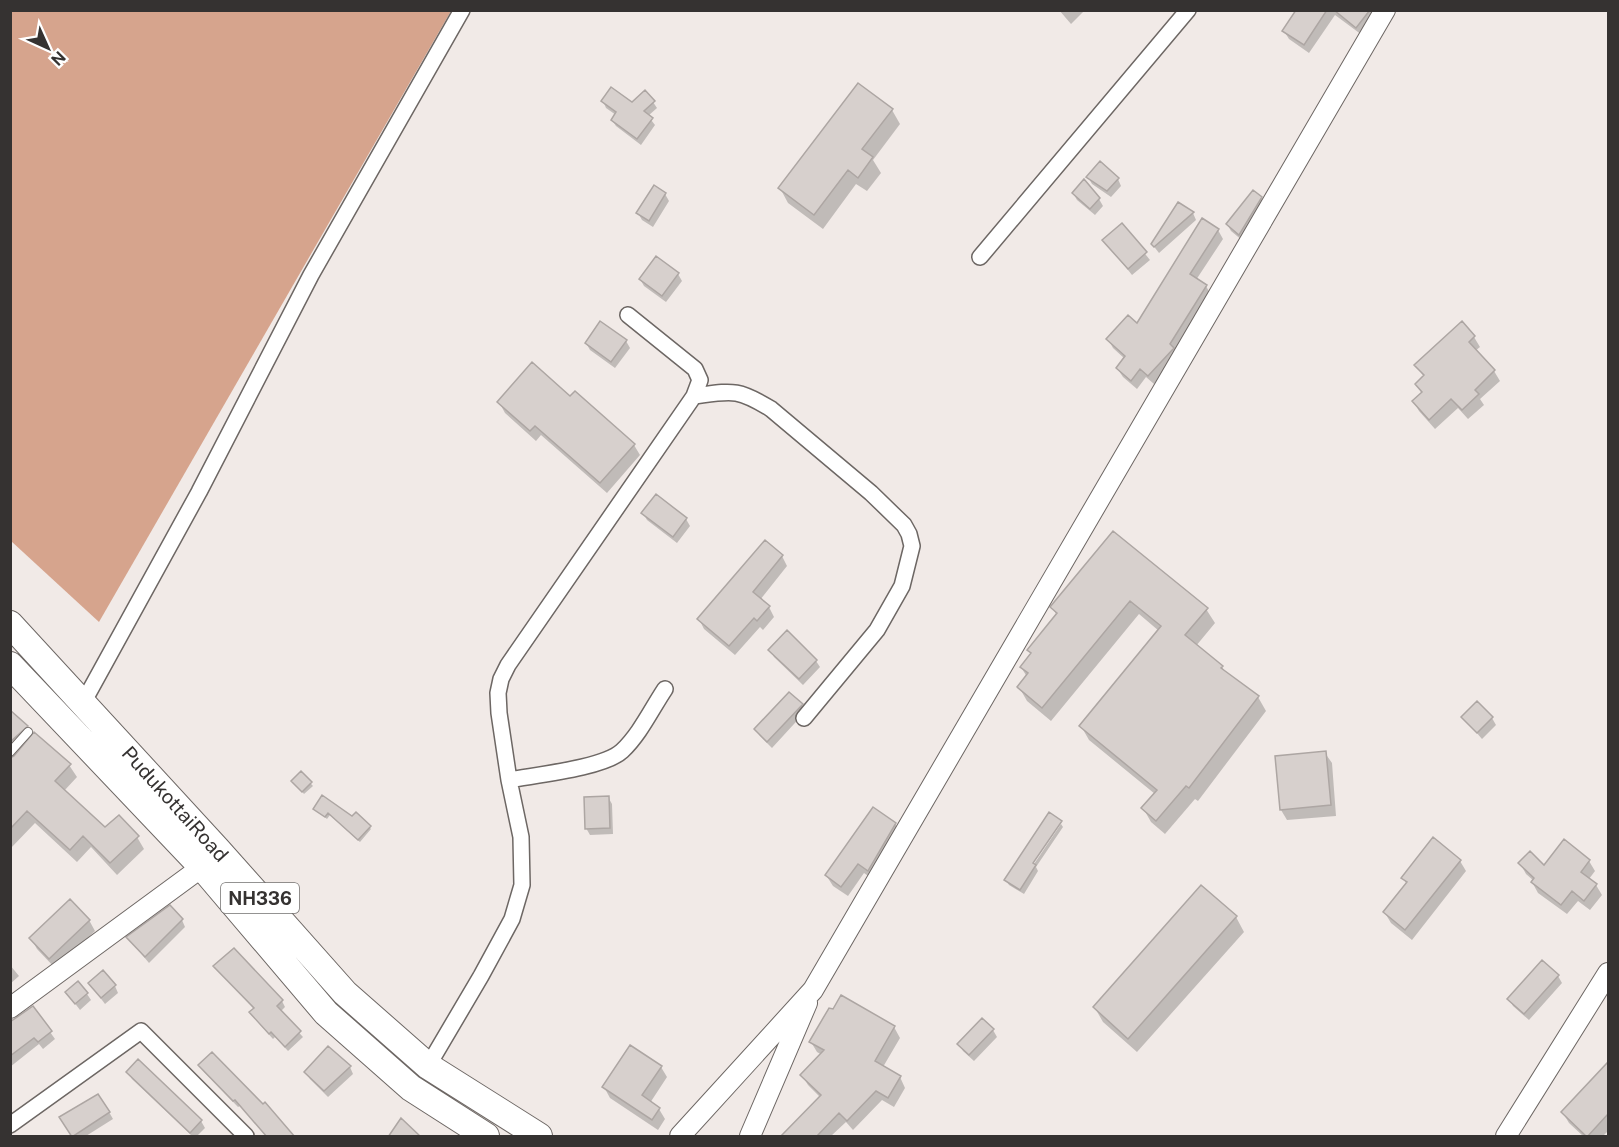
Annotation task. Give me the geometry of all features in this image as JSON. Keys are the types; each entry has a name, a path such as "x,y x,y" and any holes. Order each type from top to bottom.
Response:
{"highway":[{"name":"PudukottaiRoad","path":"10,624 76,695 209,858 345,993 428,1066 539,1137"},
{"name":"NH336","path":"10,664 50,706 209,858 326,1013 411,1088 486,1137"},
{"path":"50,706 76,695"}],"street":[{"path":"76,695 199,492 311,275 462,10"},
{"path":"980,257 1188,10"},
{"path":"750,1137 813,990 1384,10"},
{"path":"428,1066 512,919 522,885 521,837 509,780 499,713 498,693 501,679 507,665 694,396 700,380 695,369 628,315"},
{"path":"694,396 734,391 754,398 771,409 871,493 904,525 909,534 912,546 902,586 878,630 804,718"},
{"path":"509,780 603,762 620,753 633,739 665,689"},
{"path":"10,1008 209,858"},
{"path":"1506,1137 1608,973"},
{"path":"680,1137 813,990"},
{"path":"10,1125 141,1031 246,1137"}],"lane":[{"path":"10,752 28,732"}],"shaded area":[{"path":"10,11 451,11 99,622 11,541"}],"building":[{"path":"1296,10 1327,10 1304,45 1282,31"},
{"path":"1334,10 1370,10 1356,28"},
{"path":"858,83 893,109 862,149 873,157 858,178 848,170 814,215 778,188"},
{"path":"611,87 632,102 645,90 655,101 644,111 653,118 637,139 611,120 616,112 601,101"},
{"path":"1100,161 1119,178 1107,191 1086,177"},
{"path":"1084,179 1100,198 1090,209 1072,193"},
{"path":"654,185 666,193 649,221 636,213"},
{"path":"1253,190 1262,197 1239,235 1226,224"},
{"path":"1178,202 1194,212 1154,247 1151,244"},
{"path":"1202,218 1219,229 1190,274 1207,285 1170,344 1174,348 1148,376 1140,369 1131,381 1116,368 1125,356 1106,339 1128,315 1137,323"},
{"path":"1122,223 1147,252 1128,269 1102,240"},
{"path":"656,256 679,273 662,296 639,279"},
{"path":"600,321 627,340 611,362 585,343"},
{"path":"1462,321 1475,336 1469,342 1495,370 1475,390 1479,394 1462,410 1451,399 1429,420 1412,401 1422,392 1415,384 1424,375 1414,365"},
{"path":"532,362 570,396 575,391 635,444 600,483 535,426 530,431 497,402"},
{"path":"656,494 687,518 673,537 641,513"},
{"path":"1113,531 1208,608 1185,635 1223,666 1221,668 1259,696 1189,788 1186,786 1156,821 1141,808 1157,790 1079,726 1161,626 1130,601 1042,708 1017,687 1028,673 1020,667 1031,653 1027,650 1057,613 1050,607"},
{"path":"765,540 783,555 753,592 770,606 757,621 754,618 729,646 697,619"},
{"path":"787,630 817,660 799,679 768,650"},
{"path":"789,692 803,704 767,742 754,729"},
{"path":"1477,701 1493,717 1477,733 1461,717"},
{"path":"10,710 28,726 10,742"},
{"path":"34,732 71,764 55,781 105,827 119,815 139,836 110,863 83,836 70,850 27,811 10,829 10,758"},
{"path":"1326,751 1331,805 1280,810 1275,756"},
{"path":"301,771 312,782 302,792 291,781"},
{"path":"322,795 352,816 356,812 371,826 358,840 328,813 325,817 313,809"},
{"path":"609,796 610,828 585,829 584,797"},
{"path":"873,807 896,823 868,871 858,864 841,887 825,875"},
{"path":"1049,812 1062,821 1033,863 1036,865 1020,890 1004,880"},
{"path":"1433,837 1461,860 1405,930 1383,912 1407,882 1401,878"},
{"path":"1564,839 1590,860 1581,872 1597,884 1584,901 1572,891 1561,905 1531,882 1534,878 1518,863 1530,851 1544,865"},
{"path":"1201,885 1237,916 1128,1039 1093,1007"},
{"path":"70,899 90,920 49,959 29,938"},
{"path":"170,905 183,919 145,957 126,937"},
{"path":"234,948 283,1000 277,1006 301,1031 285,1047 271,1032 269,1034 249,1012 254,1008 213,966"},
{"path":"1542,960 1559,975 1524,1014 1507,999"},
{"path":"103,970 116,985 101,998 88,983"},
{"path":"78,981 88,993 75,1004 65,992"},
{"path":"841,995 895,1026 875,1061 901,1076 888,1098 876,1091 847,1121 839,1113 816,1137 780,1137 821,1095 800,1075 824,1050 809,1042 829,1008 833,1009"},
{"path":"33,1006 52,1031 38,1042 34,1038 10,1056 10,1022"},
{"path":"982,1018 994,1029 969,1055 957,1044"},
{"path":"630,1045 662,1066 642,1095 660,1108 652,1120 602,1087"},
{"path":"328,1046 351,1066 324,1091 304,1072"},
{"path":"212,1052 263,1104 265,1102 295,1137 267,1137 235,1100 233,1101 198,1065"},
{"path":"138,1059 202,1120 190,1133 126,1072"},
{"path":"1608,1062 1608,1114 1587,1137 1561,1112"},
{"path":"98,1094 110,1112 72,1137 59,1117"},
{"path":"401,1118 421,1137 388,1137"}]}
